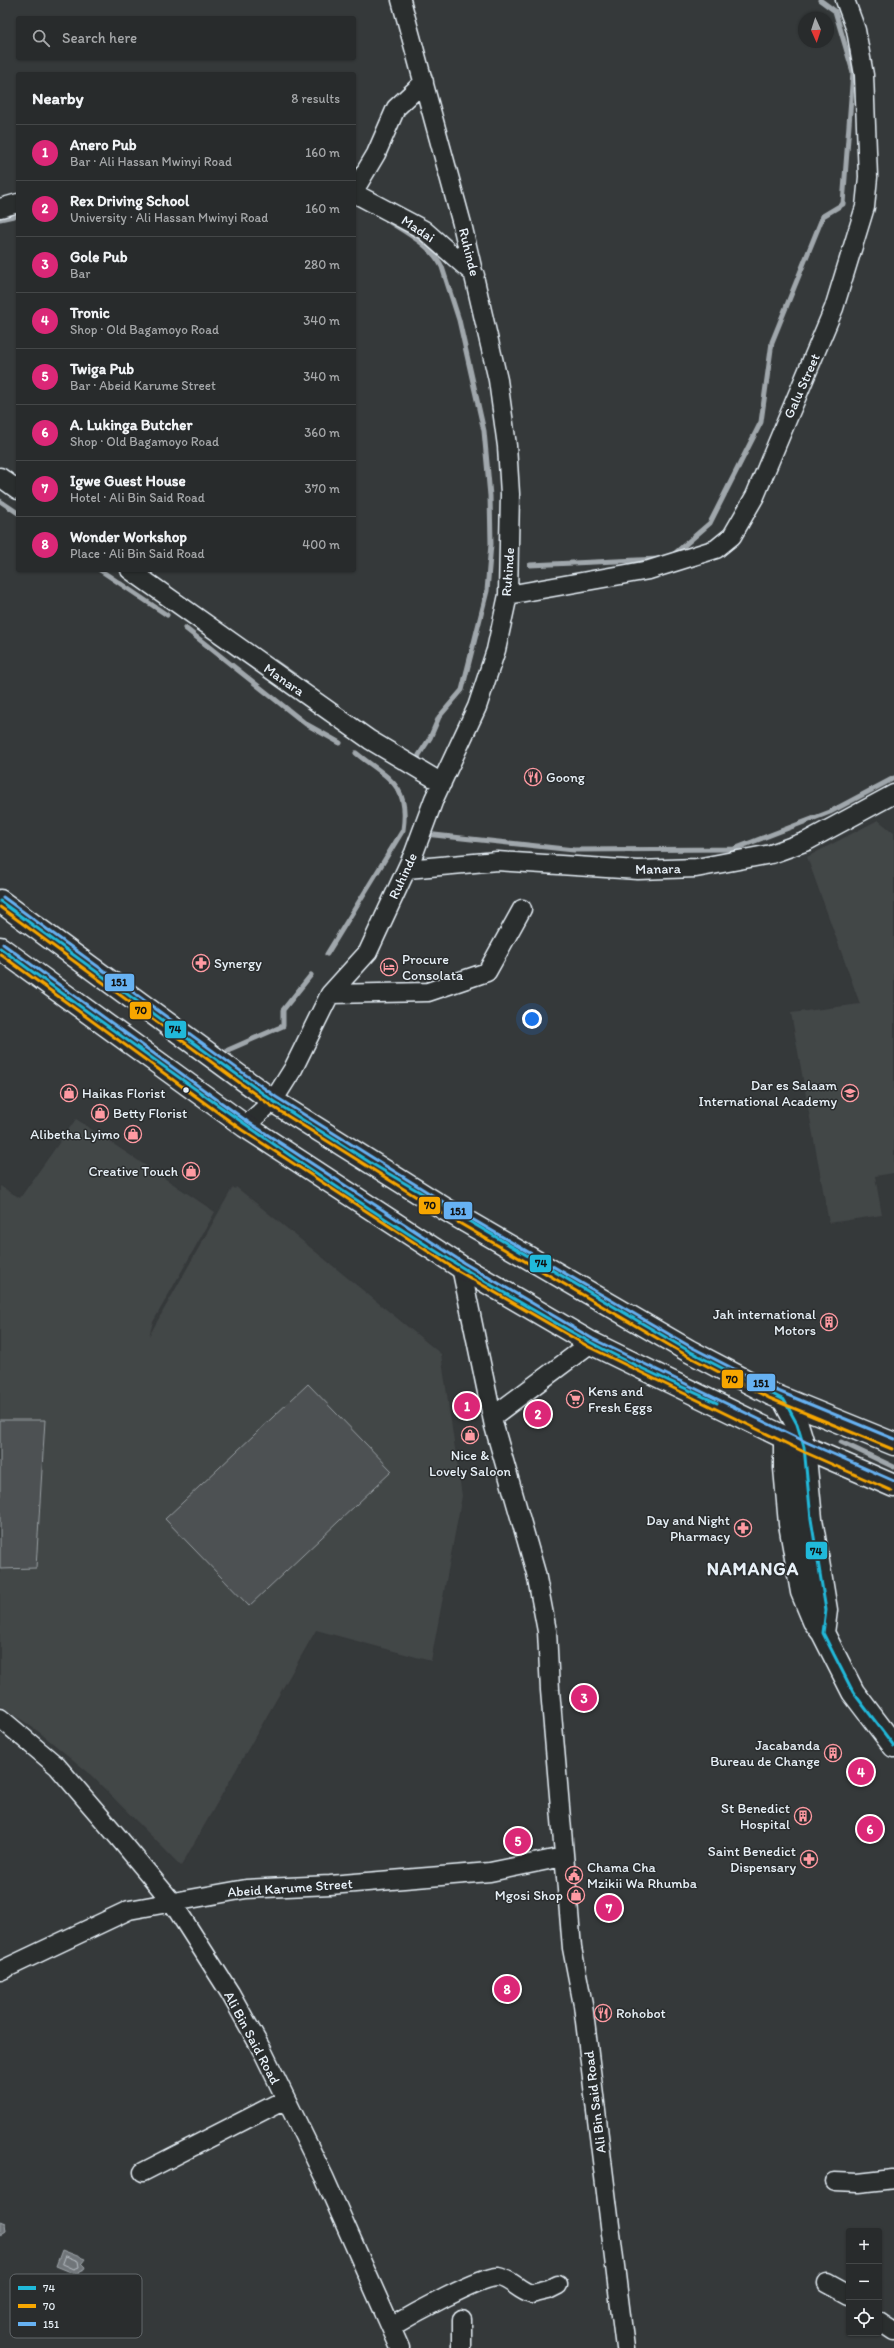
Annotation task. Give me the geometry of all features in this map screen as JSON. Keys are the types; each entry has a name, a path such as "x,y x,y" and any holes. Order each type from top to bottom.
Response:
{"main road":[{"path":"0,901 273,1101 452,1213 689,1351 784,1400 894,1444"},
{"path":"0,948 245,1126 461,1267 591,1343 804,1447 894,1486"},
{"path":"784,1400 797,1424 804,1447 811,1519 826,1610 823,1633"},
{"path":"785,1437 785,1468 796,1568 807,1604 814,1621 823,1633 853,1692 894,1746"}],"street":[{"name":"Ruhinde","path":"245,1126 273,1101 293,1069 330,994 368,952 407,869 434,799 477,707 496,650 508,595 510,541 506,446 498,380 475,275 401,0"},
{"name":"Galu Street","path":"508,595 649,570 716,549 732,536 770,465 834,308 865,207 868,178 864,75 856,30 845,0"},
{"path":"356,189 376,154 396,108 424,82"},
{"name":"Madai","path":"356,193 424,230 475,275"},
{"path":"0,208 16,204"},
{"path":"0,477 16,489"},
{"name":"Manara","path":"133,572 357,731 442,783"},
{"name":"Manara","path":"407,869 497,861 638,870 696,868 771,854 786,849 839,825 894,794"},
{"path":"330,994 428,992 487,972 522,909"},
{"name":"Ali Bin Said Road","path":"461,1267 492,1416 536,1573 547,1631 563,1857 572,1948 584,2006 625,2348"},
{"path":"492,1416 591,1343"},
{"path":"0,1718 57,1766 172,1902 129,1910 0,1971"},
{"name":"Abeid Karume Street","path":"172,1902 246,1889 330,1885 490,1872 563,1857"},
{"name":"Ali Bin Said Road","path":"172,1902 230,1993 263,2052 284,2100 324,2177 400,2348"},
{"path":"143,2172 284,2100"},
{"path":"835,2182 858,2183 894,2179"},
{"path":"391,2327 458,2292 494,2277 506,2279 531,2294 548,2290 558,2285"},
{"path":"827,2283 846,2293"},
{"path":"462,2319 462,2348"},
{"path":"882,2322 894,2331"}],"shaded area":[{"name":"Dar es Salaam International Academy","path":"878,820 894,833 894,1173 875,1176 882,1215 829,1223 791,1013 860,1004 807,857"},
{"path":"76,1119 215,1212 153,1322 149,1336 233,1187 235,1189 236,1187 441,1354 462,1496 431,1661 316,1630 181,1866 88,1772 39,1732 0,1705 0,1186 20,1198"},
{"path":"308,1384 392,1471 249,1606 165,1519"},
{"path":"0,1420 45,1420 36,1568 0,1569"}],"water":[{"path":"0,2221 5,2223 6,2231 0,2235"},
{"path":"62,2250 85,2259 82,2263 86,2267 78,2274 76,2274 56,2266"}],"waterway":[{"path":"672,556 710,523 761,422 772,342 823,216 843,204 853,72 835,11 820,0"},
{"path":"0,219 16,215"},
{"path":"388,221 426,246 438,259 442,267 459,320 484,431 490,496 491,544 487,591 462,690 439,717 430,738 419,755 417,764"},
{"path":"0,501 16,512"},
{"path":"530,565 659,559"},
{"path":"103,572 167,615"},
{"path":"185,628 306,724 340,743"},
{"path":"275,662 295,676"},
{"path":"327,954 403,830 403,802 400,792 387,777 356,753"},
{"path":"425,834 574,850 734,849 830,812 894,778"},
{"path":"228,1050 283,1026 283,1010 311,975"},
{"path":"841,1442 894,1467"}],"transit line":[{"name":"151","path":"3,897 276,1097 448,1205 691,1347 773,1389 894,1439"},
{"name":"74","path":"0,901 273,1101 374,1165 689,1351 784,1400 797,1424 804,1447 811,1519 826,1610 823,1633 853,1692 894,1746"},
{"name":"70","path":"0,907 270,1105 442,1213 686,1355 769,1398 892,1449"},
{"name":"151","path":"3,944 248,1122 464,1263 593,1339 806,1442 894,1481"},
{"name":"74","path":"0,948 216,1104 362,1204 437,1252 590,1342 637,1366 717,1403"},
{"name":"70","path":"0,954 242,1130 458,1271 589,1347 802,1451 892,1491"}],"place":[{"name":"Goong","path":"533,777"},
{"name":"Synergy","path":"201,963"},
{"name":"Procure Consolata","path":"389,967"},
{"name":"Haikas Florist","path":"69,1093"},
{"name":"Dar es Salaam International Academy","path":"850,1093"},
{"name":"Betty Florist","path":"100,1113"},
{"name":"Alibetha Lyimo","path":"133,1134"},
{"name":"Creative Touch","path":"191,1171"},
{"name":"Jah international Motors","path":"829,1322"},
{"name":"Kens and Fresh Eggs","path":"575,1399"},
{"name":"Anero Pub","path":"467,1406"},
{"name":"Rex Driving School","path":"538,1414"},
{"name":"Nice & Lovely Saloon","path":"470,1435"},
{"name":"Day and Night Pharmacy","path":"743,1528"},
{"name":"Gole Pub","path":"584,1698"},
{"name":"Jacabanda Bureau de Change","path":"833,1753"},
{"name":"Tronic","path":"861,1772"},
{"name":"St Benedict Hospital","path":"803,1816"},
{"name":"A. Lukinga Butcher","path":"870,1829"},
{"name":"Twiga Pub","path":"518,1841"},
{"name":"Saint Benedict Dispensary","path":"809,1859"},
{"name":"Chama Cha Mzikii Wa Rhumba","path":"574,1875"},
{"name":"Mgosi Shop","path":"576,1895"},
{"name":"Igwe Guest House","path":"609,1908"},
{"name":"Wonder Workshop","path":"507,1989"},
{"name":"Rohobot","path":"603,2013"}],"district":[{"name":"NAMANGA","path":"753,1569"}]}
